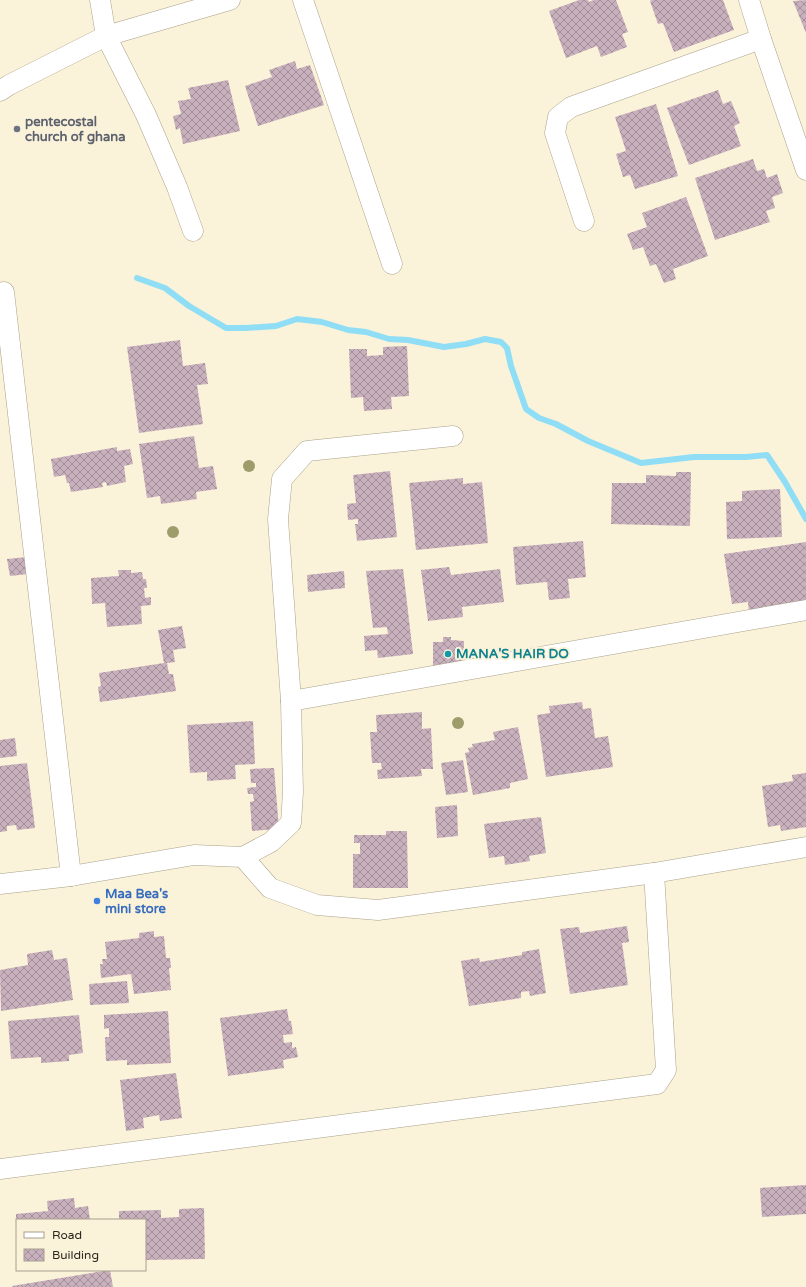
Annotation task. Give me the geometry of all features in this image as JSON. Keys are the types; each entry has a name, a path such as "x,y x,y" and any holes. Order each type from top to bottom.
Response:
{"street":[{"path":"100,0 106,36 146,115 177,187 193,231"},
{"path":"0,91 106,36 230,0"},
{"path":"303,0 392,264"},
{"path":"749,0 806,170"},
{"path":"584,221 555,133 558,117 571,107 761,39"},
{"path":"4,292 71,876"},
{"path":"0,884 71,876 194,855 243,857 271,842 291,823 294,792 291,701 278,519 282,479 307,451 453,436"},
{"path":"291,701 806,610"},
{"path":"243,857 270,888 317,905 378,910 654,873 806,847"},
{"path":"0,1169 657,1084 666,1070 654,873"}],"building":[{"path":"579,0 588,0 589,2 594,0 616,0 628,32 622,34 627,47 601,57 597,46 566,58 549,11"},
{"path":"723,0 734,30 674,52 663,23 658,24 650,1"},
{"path":"806,0 806,33 793,1"},
{"path":"295,61 297,69 310,65 324,105 258,126 245,86 272,77 269,70"},
{"path":"228,80 240,131 183,144 180,128 176,130 173,116 181,114 178,101 191,99 188,88"},
{"path":"718,90 723,104 731,101 740,123 734,126 741,146 689,165 667,108"},
{"path":"656,104 678,176 635,189 630,175 623,177 616,154 626,151 615,117"},
{"path":"753,159 757,171 764,169 767,178 777,174 783,193 772,197 775,208 766,211 770,222 715,240 695,178"},
{"path":"686,197 708,256 673,269 676,279 664,283 656,264 650,266 643,247 633,250 627,234 647,227 642,213"},
{"path":"180,340 183,366 205,363 208,384 197,385 203,424 139,433 127,347"},
{"path":"407,346 409,396 391,397 392,409 364,411 363,397 351,398 349,349 367,349 367,356 383,355 383,347"},
{"path":"194,436 199,468 213,466 217,489 196,492 197,499 161,504 160,496 147,498 139,444"},
{"path":"117,447 117,451 130,449 133,464 124,466 126,482 107,486 106,482 102,483 103,487 71,492 65,475 54,477 51,459"},
{"path":"390,471 397,537 357,541 355,524 358,524 358,519 348,520 347,504 356,503 353,475"},
{"path":"676,472 691,472 690,526 611,524 612,483 646,483 646,475 676,476"},
{"path":"463,478 463,484 482,482 488,543 416,550 409,483"},
{"path":"780,489 782,537 727,539 726,502 742,501 742,491"},
{"path":"583,541 586,577 568,579 570,598 549,600 547,582 516,585 513,547"},
{"path":"806,542 806,603 749,612 748,602 732,604 724,554"},
{"path":"27,557 28,574 10,576 7,559"},
{"path":"449,567 451,575 500,569 504,602 462,607 463,617 428,621 421,570"},
{"path":"403,569 413,654 378,658 377,650 365,651 364,636 388,634 387,627 373,628 366,571"},
{"path":"118,570 131,570 131,573 142,572 143,579 146,579 147,588 144,588 145,598 151,597 151,605 141,606 142,624 107,627 105,603 92,604 91,578 119,576"},
{"path":"344,571 345,588 308,592 307,575"},
{"path":"182,626 186,648 173,650 175,662 167,663 169,674 173,674 176,691 100,702 98,687 101,686 99,673 164,663 158,630"},
{"name":"MANA'S HAIR DO","path":"443,637 451,637 451,640 464,641 464,667 433,666 433,642 443,642"},
{"path":"582,702 583,709 591,708 595,738 608,736 613,767 546,777 537,715 550,713 549,706"},
{"path":"422,712 422,729 431,728 433,769 421,769 422,776 378,779 377,770 382,769 381,763 372,763 370,732 377,732 376,715"},
{"path":"253,721 255,764 235,765 236,779 207,781 207,772 190,773 187,725"},
{"path":"518,727 528,779 510,783 510,788 473,795 465,753 469,752 468,748 473,747 472,744 495,740 493,732"},
{"path":"15,738 17,756 0,758 0,740"},
{"path":"463,760 468,792 446,795 441,763"},
{"path":"27,763 35,828 17,830 16,825 7,826 7,831 0,832 0,766"},
{"path":"274,768 279,829 252,831 250,802 254,801 253,794 248,794 247,788 256,787 256,783 251,783 250,769"},
{"path":"806,773 806,827 781,831 780,825 768,827 762,786 793,781 792,775"},
{"path":"457,805 458,836 437,838 435,807"},
{"path":"541,817 546,853 529,856 530,861 505,865 504,856 489,858 484,824"},
{"path":"386,831 407,831 408,888 353,888 353,854 360,854 360,843 354,843 354,835 386,835"},
{"path":"627,926 629,942 622,943 628,985 570,994 560,929 579,927 580,933"},
{"path":"154,931 154,937 164,936 166,958 170,958 171,968 169,968 171,990 134,994 131,974 101,978 100,964 103,964 102,959 107,959 105,942 139,938 139,933"},
{"path":"539,949 546,993 530,996 529,991 521,992 521,998 469,1006 461,961 479,958 480,962 522,955 522,952"},
{"path":"52,950 54,960 67,958 73,1000 1,1011 0,970 28,965 27,954"},
{"path":"127,981 129,1003 90,1005 89,984"},
{"path":"287,1009 293,1034 283,1035 284,1043 292,1042 292,1048 296,1047 298,1057 283,1060 284,1068 228,1076 220,1018"},
{"path":"168,1011 171,1063 127,1065 127,1060 106,1061 105,1037 109,1037 109,1028 104,1029 104,1015"},
{"path":"79,1015 83,1053 69,1055 69,1061 41,1063 41,1057 11,1059 8,1021"},
{"path":"176,1073 182,1118 160,1121 159,1115 143,1118 144,1128 126,1131 120,1080"},
{"path":"806,1185 806,1214 762,1217 760,1188"},
{"path":"74,1198 75,1208 88,1206 90,1219 16,1219 16,1214 48,1211 47,1201"},
{"path":"204,1208 205,1259 146,1260 146,1219 119,1219 119,1211 161,1210 161,1218 179,1217 179,1209"},
{"path":"110,1271 113,1287 12,1287"}],"waterway":[{"path":"137,278 165,288 189,306 226,328 276,326 297,319 322,322 348,330 366,332 389,339 408,340 444,347 466,344 485,339 501,342 507,348 511,366 526,409 539,418 556,424 588,441 641,463 694,457 746,457 767,455 785,482 806,519"}],"place":[{"name":"pentecostal church of ghana","path":"17,129"},
{"name":"MANA'S HAIR DO","path":"448,654"},
{"name":"Maa Bea's mini store","path":"97,901"}]}
